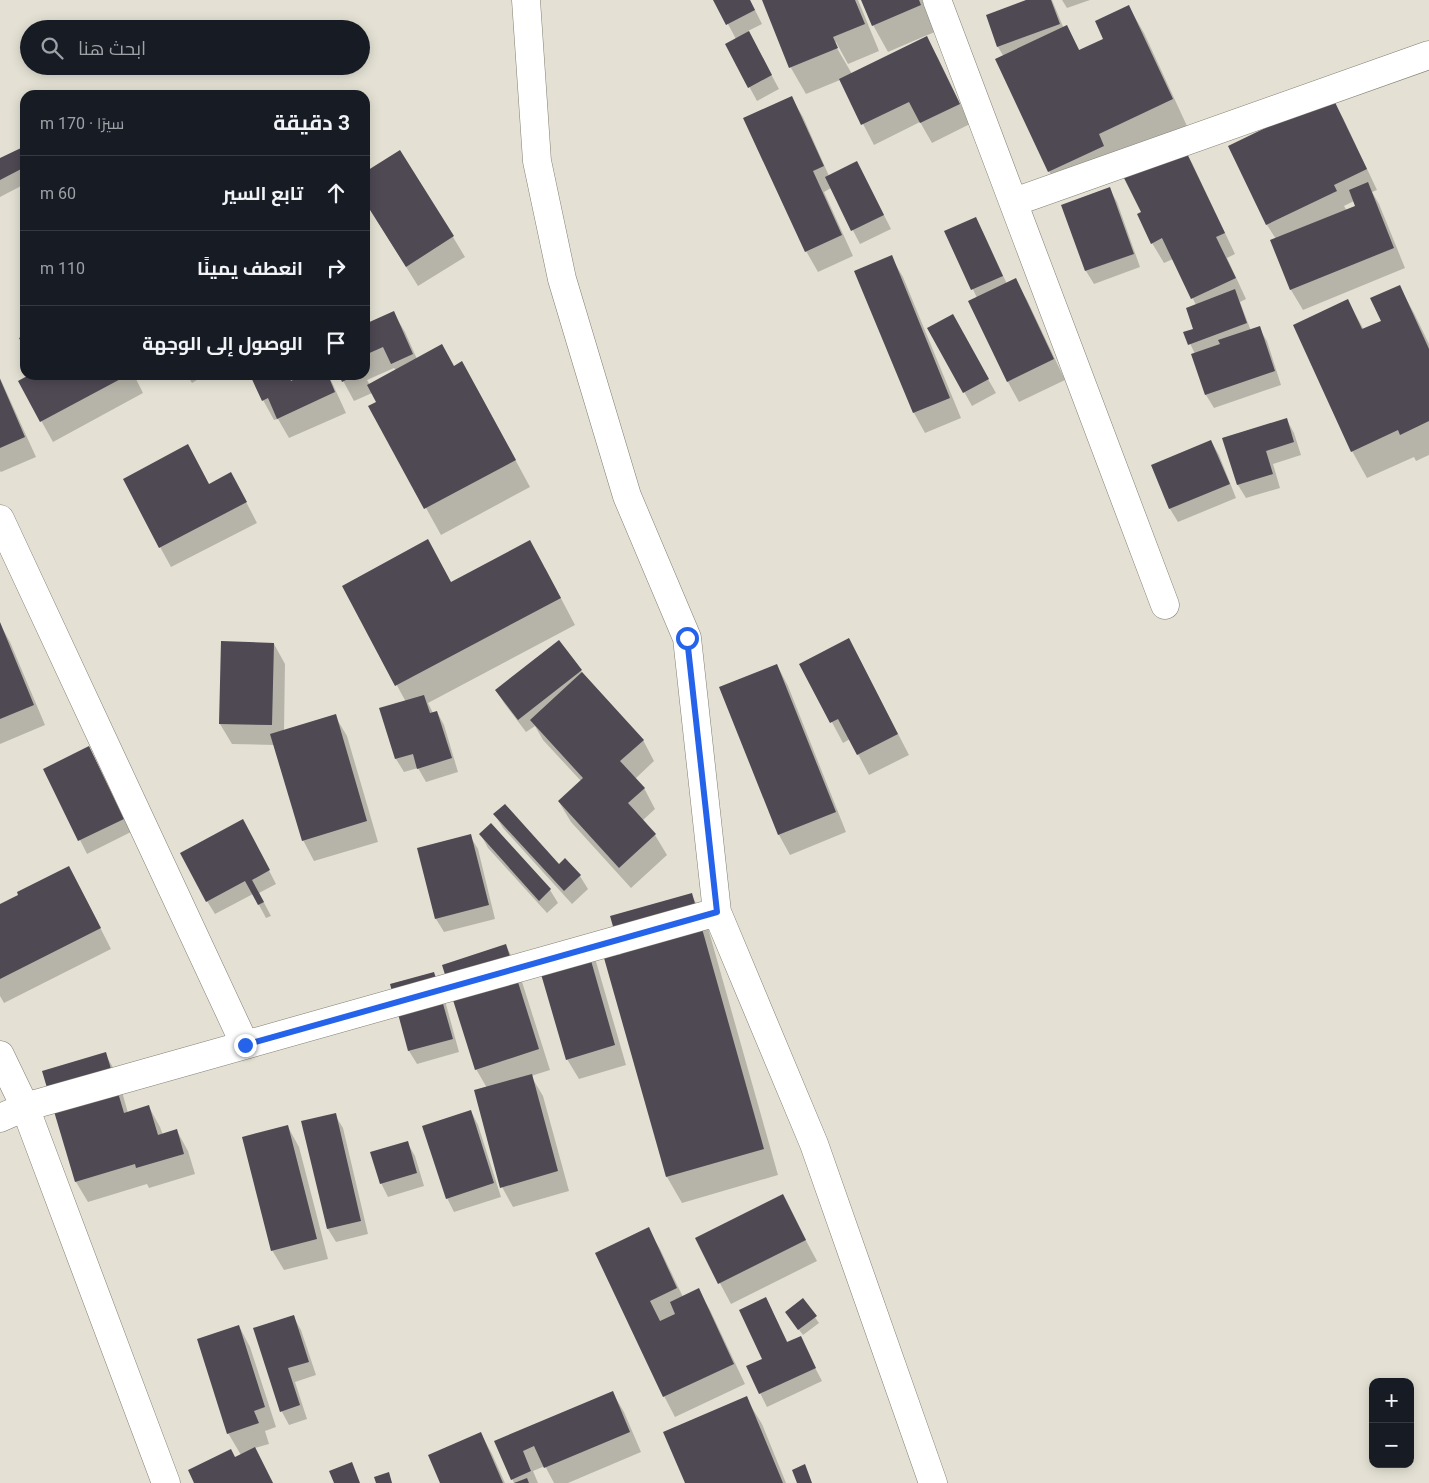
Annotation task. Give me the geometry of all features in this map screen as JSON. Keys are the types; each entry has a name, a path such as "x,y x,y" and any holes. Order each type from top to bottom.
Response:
{"street":[{"path":"526,0 536,161 562,279 627,496 687,638 717,912 814,1144 933,1483"},
{"path":"938,0 1166,605"},
{"path":"1014,202 1429,55"},
{"path":"0,519 245,1045"},
{"path":"0,1118 25,1107 717,912"},
{"path":"0,1055 25,1107 166,1483"}],"building":[{"path":"713,0 750,0 755,10 726,25"},
{"path":"762,0 855,0 865,24 833,37 838,48 789,68"},
{"path":"861,0 919,0 921,5 872,26"},
{"path":"1026,0 1051,0 1060,24 997,47 986,15"},
{"path":"1129,5 1173,99 1099,134 1104,146 1048,172 995,59 1067,25 1079,50 1103,39 1095,21"},
{"path":"749,31 772,75 748,88 725,44"},
{"path":"927,36 960,104 920,123 909,102 861,125 839,79"},
{"path":"792,96 824,166 813,171 842,235 805,252 743,118"},
{"path":"1332,96 1367,169 1334,185 1337,191 1266,225 1228,146"},
{"path":"1181,141 1225,233 1216,237 1236,278 1191,299 1162,238 1151,244 1137,214 1141,212 1120,170"},
{"path":"20,148 20,170 0,180 0,158"},
{"path":"400,150 454,236 406,267 370,210 370,169"},
{"path":"857,161 884,215 851,231 825,177"},
{"path":"1368,182 1394,248 1290,290 1270,240 1355,206 1349,190"},
{"path":"1110,187 1134,254 1085,271 1061,205"},
{"path":"976,217 1003,276 971,290 944,231"},
{"path":"892,255 950,398 913,413 854,271"},
{"path":"1016,278 1054,359 1007,382 968,301"},
{"path":"1400,285 1429,349 1429,421 1400,435 1398,430 1351,452 1293,325 1348,299 1362,329 1381,321 1370,298"},
{"path":"1235,289 1247,323 1188,345 1183,332 1193,329 1186,308"},
{"path":"394,311 413,354 391,364 383,347 370,353 370,322"},
{"path":"953,314 989,379 963,393 927,328"},
{"path":"1260,326 1275,371 1205,395 1191,354 1220,344 1218,340"},
{"path":"442,344 454,366 462,361 516,460 424,509 368,406 376,402 367,385"},
{"path":"0,379 25,437 0,448"},
{"path":"20,380 119,380 40,422 18,381"},
{"path":"252,380 330,380 335,392 277,419 268,398 262,401"},
{"path":"1287,418 1294,442 1266,451 1273,474 1237,485 1222,438"},
{"path":"1211,440 1230,484 1169,509 1151,465"},
{"path":"188,444 209,484 231,472 247,502 159,548 123,479"},
{"path":"428,539 451,582 530,540 561,598 395,686 342,586"},
{"path":"0,622 34,705 0,719"},
{"path":"849,638 898,734 857,755 838,719 830,723 799,664"},
{"path":"559,640 582,670 518,720 495,690"},
{"path":"221,641 274,643 272,725 219,724"},
{"path":"777,664 836,812 778,835 719,687"},
{"path":"582,672 644,740 620,761 645,788 628,803 656,834 619,868 558,801 583,778 530,720"},
{"path":"424,695 430,713 437,711 452,758 417,769 413,754 395,759 379,708"},
{"path":"336,714 367,821 302,841 270,734"},
{"path":"89,746 124,819 78,841 43,769"},
{"path":"505,804 559,864 565,858 581,875 564,891 493,814"},
{"path":"243,819 270,870 252,880 264,902 258,905 245,881 206,902 180,853"},
{"path":"491,823 551,889 539,901 479,834"},
{"path":"471,834 489,905 435,919 417,848"},
{"path":"69,866 101,928 0,979 0,904 18,895 17,892"},
{"path":"692,893 764,1149 666,1177 604,958 621,954 610,916"},
{"path":"584,936 615,1045 566,1060 534,950"},
{"path":"506,944 539,1049 475,1070 442,965"},
{"path":"434,972 453,1039 408,1051 390,984"},
{"path":"106,1052 124,1113 149,1105 158,1135 177,1129 184,1154 136,1168 135,1164 75,1182 42,1071"},
{"path":"532,1074 558,1171 500,1188 474,1090"},
{"path":"471,1110 494,1183 446,1199 422,1126"},
{"path":"336,1113 361,1221 327,1229 301,1121"},
{"path":"288,1125 317,1239 271,1251 242,1137"},
{"path":"408,1141 417,1173 380,1184 370,1152"},
{"path":"783,1194 806,1240 718,1284 695,1238"},
{"path":"649,1227 677,1288 650,1301 660,1321 675,1314 670,1302 699,1288 734,1364 663,1397 595,1253"},
{"path":"766,1297 787,1342 801,1336 816,1368 759,1394 746,1366 762,1359 739,1310"},
{"path":"803,1298 817,1316 798,1330 785,1312"},
{"path":"294,1315 309,1362 288,1368 300,1405 280,1412 253,1328"},
{"path":"239,1325 265,1407 254,1411 259,1423 227,1434 197,1339"},
{"path":"613,1391 630,1432 544,1468 534,1446 523,1451 531,1471 511,1480 494,1441"},
{"path":"747,1396 783,1483 685,1483 663,1432"},
{"path":"481,1432 503,1483 440,1483 428,1455"},
{"path":"255,1447 273,1483 194,1483 188,1470 231,1449 235,1457"},
{"path":"352,1462 360,1483 334,1483 329,1471"},
{"path":"805,1464 812,1483 797,1483 792,1470"},
{"path":"389,1472 392,1483 376,1483 374,1477"},
{"path":"527,1478 529,1483 514,1483"}],"route":[{"path":"245,1045 717,912 687,638"}]}
